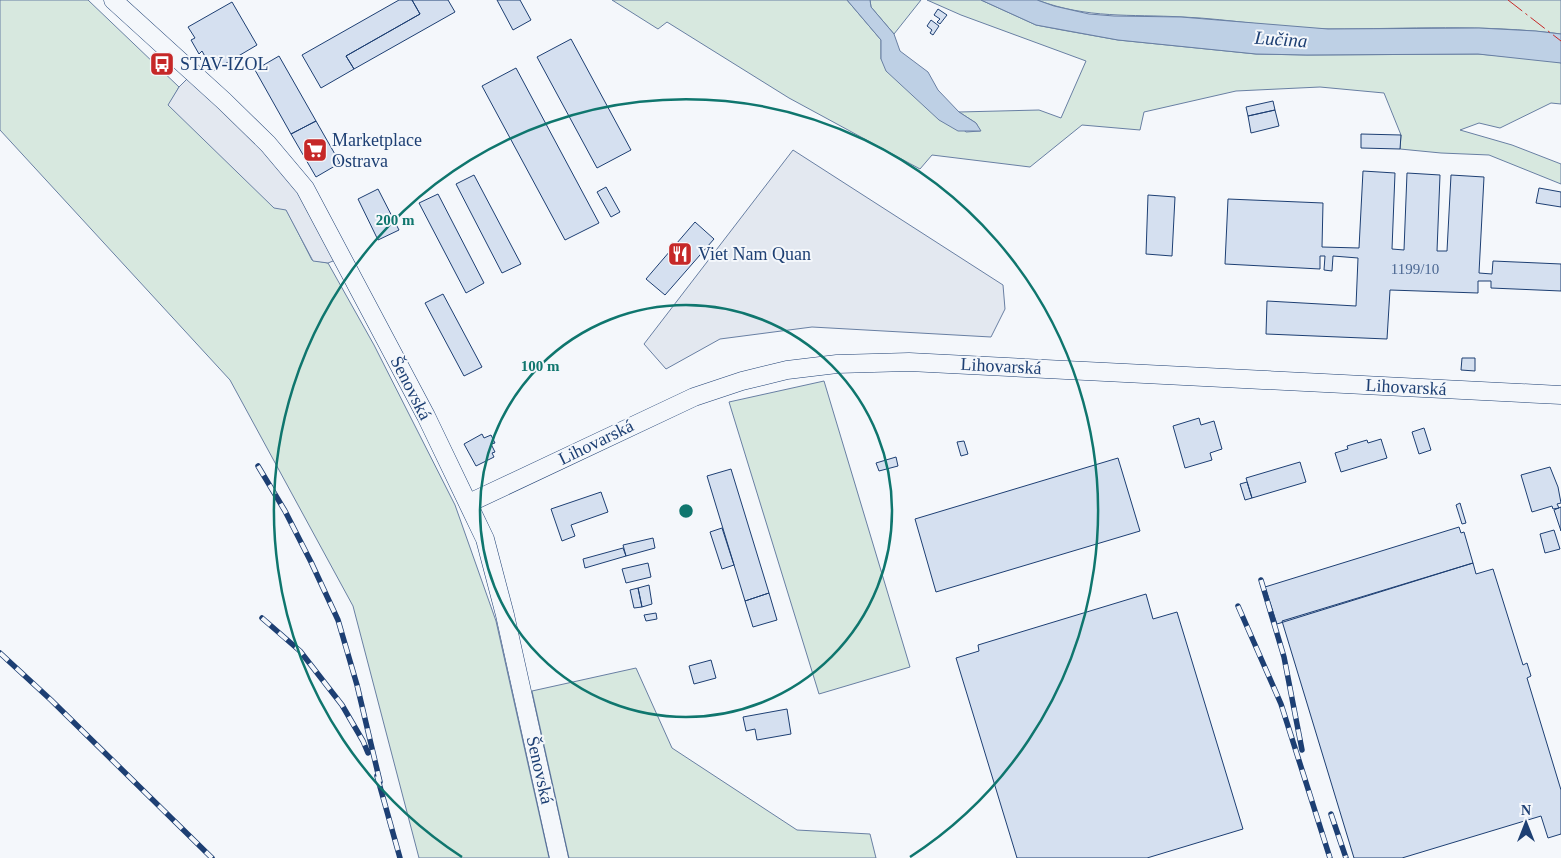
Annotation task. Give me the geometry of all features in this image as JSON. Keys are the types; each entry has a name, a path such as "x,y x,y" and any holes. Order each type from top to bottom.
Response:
{"street":[{"name":"Šenovská","path":"113,0 268,144 305,188 386,340 469,503 485,539 497,582 559,858"},
{"name":"Lihovarská","path":"469,503 694,396 742,381 787,370 837,364 909,362 1561,395"}],"shaded area":[{"path":"0,0 88,0 179,87 169,105 286,209 312,260 328,263 374,345 455,505 496,621 549,858 419,858 353,606 230,380 0,130"},
{"path":"612,0 847,0 881,40 881,59 966,132 980,131 976,123 959,112 1039,110 1061,118 1086,61 961,15 927,0 981,0 1036,25 1118,40 1256,54 1478,54 1551,60 1561,63 1561,104 1551,103 1500,128 1479,123 1460,130 1512,145 1561,164 1561,184 1489,155 1400,149 1401,135 1384,93 1320,87 1236,91 1144,112 1140,130 1082,125 1030,167 932,155 920,169 789,98 667,22 658,29"},
{"path":"870,0 921,0 894,34 871,7"},
{"path":"1037,0 1561,0 1561,34 1474,28 1330,29 1293,27 1201,18 1092,13"},
{"path":"193,73 268,144 343,257 328,263 313,261 286,210 274,208 168,105 179,87"},
{"path":"793,150 1003,285 1005,309 991,337 812,327 720,339 666,369 644,344"},
{"path":"824,381 910,667 819,694 729,402"},
{"path":"636,668 672,748 797,830 870,834 876,858 569,858 532,691"}],"water":[{"path":"847,0 870,0 871,7 894,34 900,51 928,72 938,90 959,112 976,123 981,131 958,131 939,120 886,71 881,59 881,40"},
{"name":"Lučina","path":"981,0 1037,0 1089,14 1181,17 1328,29 1479,28 1536,31 1561,34 1561,63 1478,54 1256,54 1118,40 1036,25"}],"building":[{"path":"399,0 412,0 420,14 346,56 354,69 321,88 302,55"},
{"path":"412,0 448,0 455,12 354,69 346,56 420,14"},
{"path":"497,0 520,0 531,20 513,30"},
{"path":"232,2 257,45 213,71 202,51 199,54 191,40 195,38 188,27"},
{"path":"938,9 947,15 940,24 937,22 940,19 934,15"},
{"path":"931,20 939,26 933,35 930,33 932,30 927,26"},
{"path":"571,39 631,150 597,168 537,57"},
{"path":"279,56 316,121 291,134 255,70"},
{"path":"516,68 599,223 565,240 482,86"},
{"path":"1273,101 1275,110 1248,116 1246,107"},
{"path":"1275,110 1279,126 1251,133 1248,116"},
{"path":"316,121 340,163 316,177 291,134"},
{"path":"1361,134 1401,135 1400,149 1361,148"},
{"path":"1363,171 1395,173 1392,249 1404,250 1407,173 1440,175 1437,251 1447,251 1451,175 1484,177 1479,273 1492,274 1493,261 1561,264 1561,291 1491,288 1491,281 1478,281 1478,293 1390,290 1387,339 1266,334 1267,301 1356,306 1358,258 1333,256 1332,271 1324,270 1325,256 1320,256 1320,269 1225,264 1228,199 1323,203 1322,247 1359,248"},
{"path":"474,175 521,264 502,273 456,184"},
{"path":"606,187 620,212 611,217 597,192"},
{"path":"1539,188 1561,192 1561,207 1536,203"},
{"path":"378,189 399,230 378,240 358,199"},
{"path":"438,194 484,283 466,293 419,203"},
{"path":"1148,195 1175,197 1172,256 1146,254"},
{"path":"695,222 714,239 665,295 646,279"},
{"path":"443,294 482,367 464,376 425,303"},
{"path":"1462,358 1475,358 1475,371 1461,370"},
{"path":"1199,418 1201,425 1214,421 1222,449 1210,453 1212,460 1185,468 1173,426"},
{"path":"1424,428 1431,450 1419,454 1412,432"},
{"path":"482,434 484,438 491,435 495,443 491,444 495,452 492,453 494,457 476,466 464,444"},
{"path":"1381,439 1387,458 1341,472 1335,453 1348,449 1347,446 1367,440 1368,443"},
{"path":"964,441 968,454 961,456 957,442"},
{"path":"896,457 898,466 879,471 876,463"},
{"path":"1118,458 1140,531 936,592 915,519"},
{"path":"1300,462 1306,482 1252,498 1246,478"},
{"path":"1550,467 1558,487 1561,503 1557,504 1559,508 1553,509 1552,506 1532,512 1521,475"},
{"path":"731,469 769,593 745,601 707,476"},
{"path":"1247,482 1252,498 1245,500 1240,484"},
{"path":"601,492 608,512 571,525 575,536 562,541 551,509"},
{"path":"1460,503 1466,523 1462,524 1456,505"},
{"path":"1561,507 1561,531 1554,510"},
{"path":"1459,527 1461,533 1464,532 1473,563 1277,624 1265,587"},
{"path":"722,528 734,565 722,569 710,532"},
{"path":"1554,530 1560,549 1545,553 1540,534"},
{"path":"653,538 655,548 626,556 623,545"},
{"path":"623,548 626,556 585,568 583,559"},
{"path":"648,563 651,577 626,583 622,569"},
{"path":"1473,563 1476,574 1493,569 1523,665 1527,663 1531,676 1527,678 1561,790 1561,834 1548,838 1541,816 1402,858 1354,858 1282,621"},
{"path":"649,585 652,604 642,607 638,588"},
{"path":"638,588 642,607 634,608 630,590"},
{"path":"769,593 777,620 753,627 745,601"},
{"path":"1146,594 1153,619 1177,612 1243,829 1147,858 1017,858 956,658 979,651 978,645"},
{"path":"656,613 657,619 646,621 644,615"},
{"path":"711,660 716,678 694,684 689,666"},
{"path":"787,709 791,734 757,740 755,729 746,731 743,717"}],"railway":[{"path":"258,466 285,511 338,620 357,685 380,782"},
{"path":"1261,580 1284,657 1302,750"},
{"path":"1238,606 1281,704 1330,858"},
{"path":"262,618 300,651 342,705 368,753"},
{"path":"0,653 51,700 212,858"},
{"path":"377,776 400,858"},
{"path":"1331,814 1346,858"}],"power":[{"path":"1508,0 1561,41"}],"place":[{"name":"STAV-IZOL","path":"162,64"},
{"name":"Marketplace Ostrava","path":"315,150"},
{"name":"Viet Nam Quan","path":"680,254"}]}
